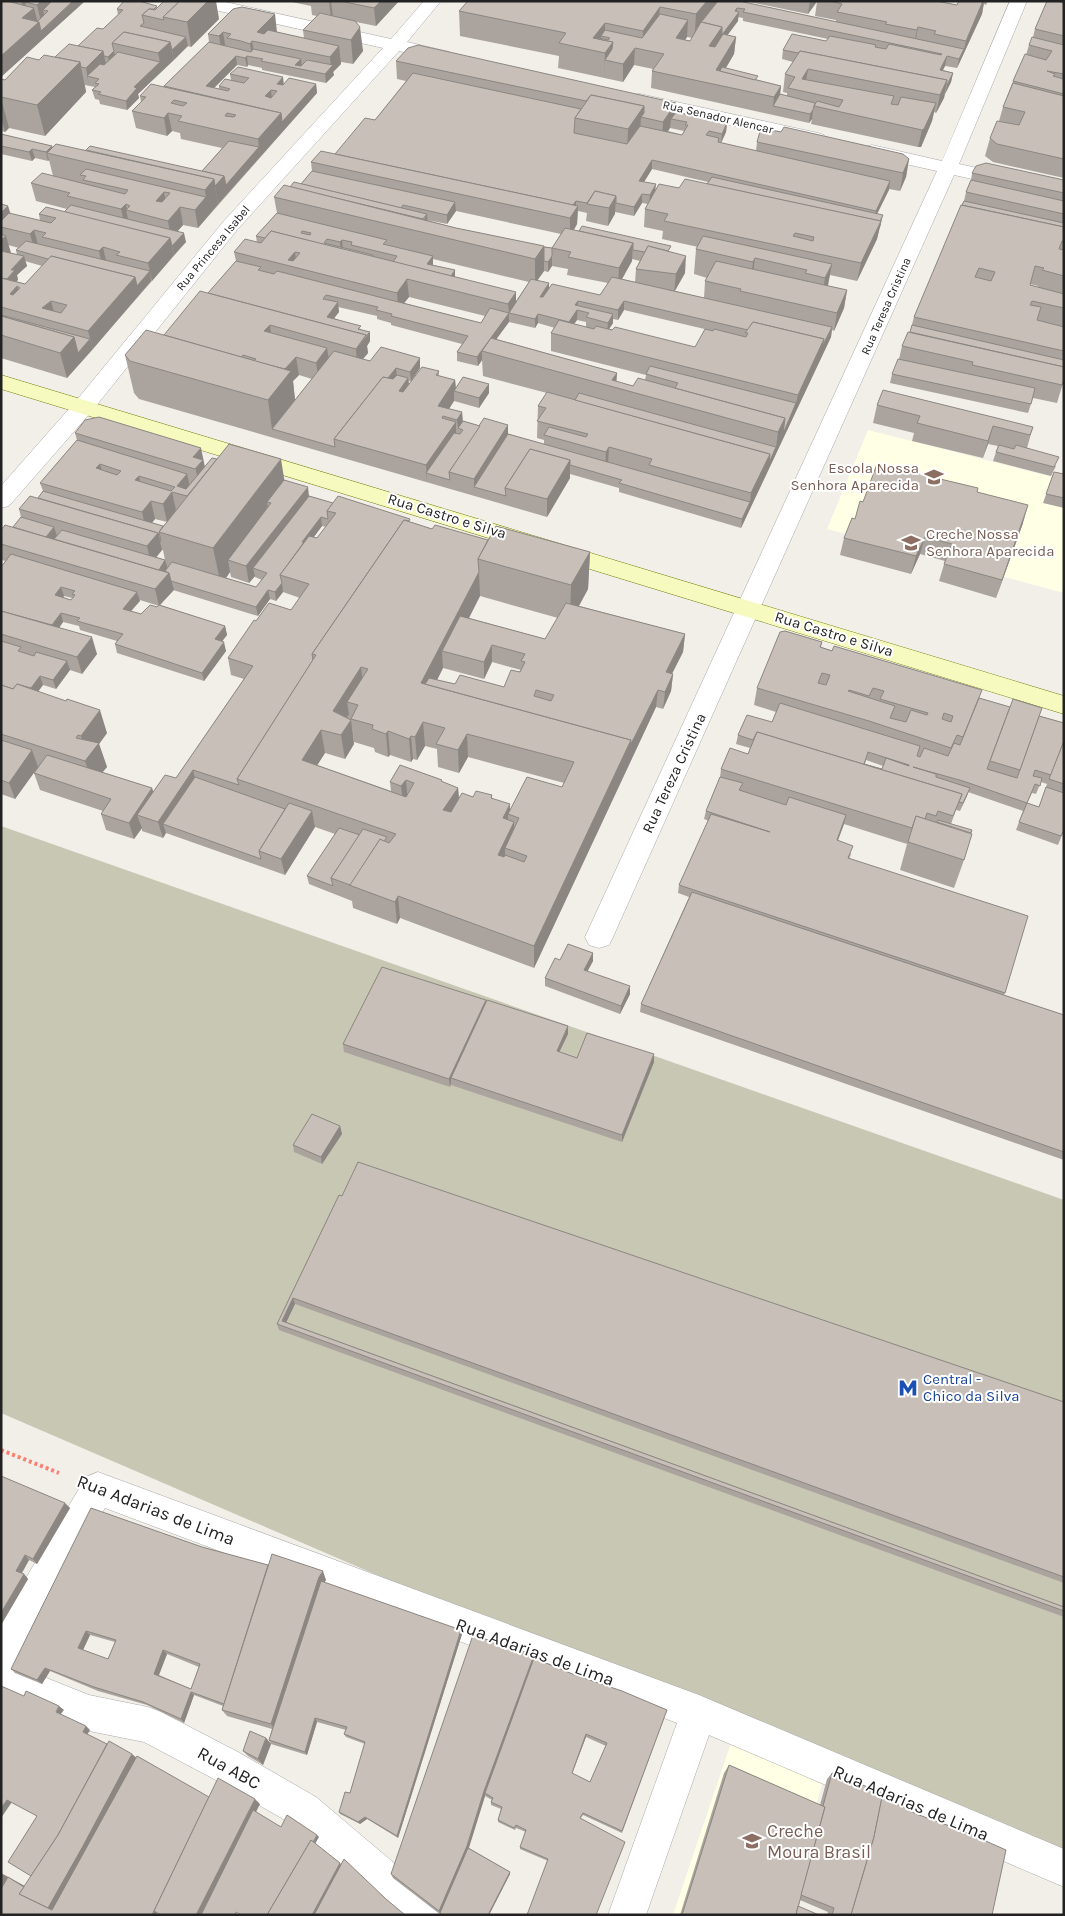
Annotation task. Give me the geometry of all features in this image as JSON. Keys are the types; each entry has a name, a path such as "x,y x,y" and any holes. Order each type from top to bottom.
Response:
{"street":[{"path":"197,1 464,60"},
{"name":"Rua Princesa Isabel","path":"1,500 84,406 230,226 396,45 433,1"},
{"name":"Rua Teresa Cristina","path":"749,608 948,168 1019,1"},
{"name":"Rua Senador Alencar","path":"628,96 831,142"},
{"path":"860,148 1064,193"},
{"name":"Rua Castro e Silva","path":"1,382 1064,705"},
{"name":"Rua Tereza Cristina","path":"599,937 749,608"},
{"path":"1,1654 98,1489"},
{"name":"Rua Adarias de Lima","path":"98,1489 699,1713 1064,1868"},
{"name":"Rua ABC","path":"1,1678 89,1714 148,1725 225,1765 303,1810 424,1915"},
{"path":"627,1915 699,1713"}],"path":[{"name":"Rua Adarias de Lima","path":"1,1450 98,1489"}],"shaded area":[{"path":"868,430 1064,480 1064,593 827,529"},
{"path":"1,826 1064,1200 1064,1859 451,1607 1,1413"},
{"name":"Creche Moura Brasil","path":"734,1734 826,1768 788,1915 673,1915"}],"building":[{"path":"1,1 34,8 22,18 39,22 1,56"},
{"path":"26,1 41,1 37,5"},
{"path":"52,1 73,1 41,31 39,22 37,22 48,11 43,10"},
{"path":"124,1 139,1 157,6 154,9 149,9 142,15 144,23 140,26 186,37 172,50 170,42 124,32 112,43 114,51 108,57 104,56 103,51 78,46 97,28 103,29 123,10 117,9"},
{"path":"164,1 180,1 163,17 164,20 142,15 149,9 155,10"},
{"path":"180,1 208,1 187,22 163,17"},
{"path":"340,1 381,1 374,8"},
{"path":"468,1 707,1 696,14 660,7 643,31 605,23 593,38 613,42 605,53 559,43 566,33 459,11"},
{"path":"718,1 739,1 964,49 959,59 947,56 940,70 953,73 947,85 947,80 800,51 798,53 783,50 792,34 826,41 830,36 872,44 876,45 875,47 886,49 889,44 942,54 743,12 745,9 737,8 735,11 739,12 722,35 722,27 701,22"},
{"path":"830,1 936,1 957,5 959,1 983,1 966,41 934,34 936,31 918,27 917,30 885,24 887,22 837,12 842,4"},
{"path":"1047,1 1064,3 1064,36 1035,29"},
{"path":"242,7 275,14 257,32 264,34 268,30 339,46 330,57 252,41 250,44 227,38 231,34 223,32 219,36 208,34 233,9"},
{"path":"320,13 355,21 360,27 351,40 303,30"},
{"path":"660,14 688,20 676,38 690,41 701,22 722,27 709,46 715,47 723,34 736,37 716,70 781,86 774,97 652,71 664,54 635,48 623,64 605,60 612,49 613,42 598,39 608,40 610,38 601,36 605,30 642,38"},
{"path":"124,32 170,42 158,53 112,43"},
{"path":"1032,37 1064,45 1064,74 1047,71 1055,74 1053,76 1064,79 1064,94 1013,81 1025,54 1046,60 1052,51 1029,45"},
{"path":"209,42 251,52 253,49 301,59 295,65 301,66 307,60 333,65 325,74 261,61 263,59 236,56 206,86 228,91 230,89 219,86 225,79 244,83 249,78 230,74 238,67 283,77 277,84 283,85 289,78 316,84 282,122 281,113 164,86","holes":["271,90 277,91 271,98 265,96"]},
{"path":"69,44 103,51 86,68 81,67 80,62 55,57"},
{"path":"418,45 676,103 663,122 641,117 644,113 644,106 591,95 586,101 396,61 408,48"},
{"path":"800,51 947,80 940,95 808,69 802,79 894,96 891,104 898,105 901,97 936,103 922,130 814,106 817,101 839,107 843,100 788,88 795,77 785,74"},
{"path":"118,52 160,62 134,87 137,88 126,101 98,94 101,92 92,90 99,84 95,83 99,79 87,76 100,64 104,65"},
{"path":"44,55 80,62 37,105 1,97 1,79 5,80 27,57 39,60"},
{"path":"722,67 758,76 755,80 720,71"},
{"path":"413,73 581,109 575,118 574,133 627,144 640,126 682,135 688,125 685,125 687,122 671,119 676,112 727,123 722,134 709,131 706,135 719,138 718,142 890,181 876,211 652,160 639,181 656,184 650,195 642,194 634,207 616,203 616,196 595,191 587,203 576,201 573,205 335,154 365,118 375,120"},
{"path":"1013,83 1064,96 1064,159 997,144 990,138 997,121 1019,125 1025,112 1003,107"},
{"path":"151,84 281,113 258,139 178,121 182,116 168,113 164,118 132,111 146,97 140,96","holes":["174,100 187,103 183,106 171,103","227,113 236,115 234,117 225,116"]},
{"path":"780,94 815,103 813,110 810,114 773,106"},
{"path":"591,95 644,106 628,129 575,118"},
{"path":"784,127 903,154 909,159 903,173 757,142 761,128 781,132"},
{"path":"1,134 52,146 46,152 32,149 29,152 1,146"},
{"path":"229,141 259,147 226,185 224,176 202,171"},
{"path":"56,144 214,179 205,190 47,153"},
{"path":"90,146 224,176 215,186 214,179 86,150"},
{"path":"321,151 578,206 570,218 311,162"},
{"path":"986,163 1064,180 1064,193 972,173 976,166"},
{"path":"86,169 206,197 195,210 180,207 168,221 126,210 130,206 126,204 121,209 67,196 70,193 31,183 42,173 125,194 128,190 83,180 86,176 80,175","holes":["164,192 170,193 162,202 156,201"]},
{"path":"312,171 455,202 447,215 403,205 401,208 301,184"},
{"path":"712,177 883,215 880,221 707,184"},
{"path":"685,179 881,221 861,263 664,221 668,214 645,209 659,184 679,188","holes":["795,233 814,237 813,241 793,236"]},
{"path":"971,180 1064,201 1064,214 966,192"},
{"path":"294,182 427,214 423,219 290,187"},
{"path":"284,185 456,228 544,246 535,259 274,197"},
{"path":"595,191 616,196 609,208 587,204"},
{"path":"964,201 1064,223 1064,227 962,205"},
{"path":"1,204 8,206 1,213"},
{"path":"71,205 184,233 172,246 170,238 64,212"},
{"path":"961,205 1064,227 1064,241 1062,241 1059,249 1064,250 1064,276 1035,266 1030,285 1064,294 1064,308 1032,301 1030,305 1041,307 1037,320 1064,327 1064,351 914,317","holes":["979,268 995,272 991,281 975,277"]},
{"path":"46,207 170,238 148,263 116,255 120,252 103,247 99,251 42,237 46,233 34,230 30,234 1,227 1,221 9,213 51,223 56,218 39,214"},
{"path":"277,213 387,240 383,244 433,256 427,264 455,270 451,276 393,262 397,256 351,245 352,242 342,240 340,242 327,239 324,243 373,255 372,257 271,231 265,238 256,236","holes":["302,231 311,233 310,235 301,233"]},
{"path":"582,226 671,246 668,251 648,246 645,252 633,250 633,243 579,231"},
{"path":"565,228 633,243 619,268 568,257 571,252 552,248"},
{"path":"271,231 516,292 508,304 407,279 397,293 234,252 245,239 261,243","holes":["295,252 300,253 293,261 288,260"]},
{"path":"703,236 832,264 825,278 805,273 807,270 755,258 753,262 696,249"},
{"path":"26,241 150,271 137,286 135,277 51,256 48,259 16,250"},
{"path":"648,246 686,256 676,274 636,269"},
{"path":"544,247 552,248 552,256 548,262 544,261"},
{"path":"1,251 24,256 11,270 15,270 7,279 1,278"},
{"path":"51,256 135,277 88,331 1,307 1,278 25,284","holes":["17,286 20,288 13,295 10,294","51,301 67,305 61,313 42,308"]},
{"path":"236,261 261,267 258,270 274,274 277,271 481,323 490,308 509,313 477,357 457,352 468,336 391,316 392,314 376,310 378,307 326,295 323,299 338,302 327,317 361,326 358,329 370,332 366,336 208,293"},
{"path":"716,261 847,290 837,313 705,281"},
{"path":"612,277 832,327 822,347 824,339 753,322 748,330 624,301 618,310 578,301 575,305 613,314 608,323 586,317 589,313 577,310 569,322 538,314 535,319 509,313 531,279 549,283 540,297 543,297 552,284 600,295"},
{"path":"200,291 366,335 356,349 270,325 264,331 327,348 316,363 296,357 285,369 254,361 256,359 243,355 241,357 164,335"},
{"path":"1,315 90,339 78,353 74,337"},
{"path":"1,316 74,337 60,353 1,335"},
{"path":"559,320 594,329 596,326 612,330 615,327 695,347 705,329 713,331 714,329 746,337 748,333 745,333 753,322 824,339 798,395 551,333"},
{"path":"912,325 1064,360 1064,367 910,332"},
{"path":"146,330 291,371 268,400 130,361 125,355"},
{"path":"908,332 1064,367 1064,380 1062,385 972,365 973,362 902,346"},
{"path":"491,338 617,373 612,380 633,386 638,378 785,418 778,432 482,351"},
{"path":"381,347 420,358 410,372 396,368 388,378 383,377 334,439 335,447 272,429 334,351 370,361"},
{"path":"898,359 1035,388 1031,404 892,374"},
{"path":"650,366 796,403 783,434 785,418 675,388 678,383 646,374"},
{"path":"422,367 439,371 436,375 455,380 438,406 462,412 457,420 443,416 442,418 456,422 426,465 334,439 383,377 393,379 397,375 408,378 399,391 403,392"},
{"path":"463,377 489,384 479,398 454,391"},
{"path":"883,390 1033,427 1030,435 993,426 988,441 917,423 920,416 877,405"},
{"path":"547,392 770,454 751,493 649,465 652,459 609,447 606,452 544,435 549,427 586,437 588,434 537,421 546,408 538,406"},
{"path":"579,393 776,447 769,463 770,454 575,400"},
{"path":"99,417 201,448 193,457 203,460 195,469 75,433 85,420"},
{"path":"484,418 508,425 474,479 449,472"},
{"path":"463,421 480,426 449,472 450,480 426,473 454,433 460,434 463,430 458,428"},
{"path":"508,434 750,502 742,519 619,483 622,480 570,465 570,460 530,449 505,488 506,496 474,487"},
{"path":"77,440 187,474 177,486 186,489 212,458 217,459 187,496 172,492 163,504 151,501 142,512 40,483","holes":["100,464 121,471 117,475 96,468","139,476 175,487 171,491 135,480"]},
{"path":"229,444 281,459 213,548 159,532"},
{"path":"999,445 1014,449 1016,445 1059,457 1054,467 996,452"},
{"path":"530,449 570,460 547,499 505,488"},
{"path":"877,464 978,488 977,492 1028,505 1002,580 944,564 952,544 925,537 916,556 844,538 852,518 855,519 860,501 863,502"},
{"path":"1054,472 1064,474 1064,498 1046,494"},
{"path":"284,480 308,487 246,566 228,560 271,503 267,502"},
{"path":"43,491 163,526 159,532 161,541 158,533 38,498"},
{"path":"30,496 158,533 147,546 19,509"},
{"path":"309,496 333,503 327,511 328,519 321,517 280,575 282,583 275,592 268,590 256,607 171,581 169,573 165,571 172,562 256,587 267,573 253,568"},
{"path":"338,496 410,519 409,521 404,520 312,654 313,660 237,779 239,785 193,770 158,822 137,815 165,775 176,778 253,666 228,658 254,620 256,621 269,603 291,610 309,584 280,575 309,536 317,538 336,513 327,511"},
{"path":"21,517 54,527 46,537 13,527"},
{"path":"404,520 432,529 435,525 488,540 478,559 479,572 421,683 631,740 534,946 398,896 395,902 349,885 380,839 389,843 396,834 237,779 316,655 312,654","holes":["361,667 368,669 347,702 358,705 351,719 373,725 372,729 386,734 388,731 409,739 411,736 415,737 423,722 445,728 436,744 458,750 467,734 574,762 562,787 527,777 508,814 519,818 505,848 527,856 524,862 505,855 504,857 498,855 514,822 503,818 510,804 491,798 492,795 476,791 473,797 462,793 451,812 443,810 458,788 442,780 400,765 390,782 401,786 406,780 414,783 406,797 302,760 321,730 341,735 351,720 333,711"]},
{"path":"5,525 169,573 155,589 1,544 1,530"},
{"path":"496,526 590,552 571,585 478,559"},
{"path":"62,530 165,560 159,570 54,539"},
{"path":"11,554 137,592 123,609 141,614 150,605 157,607 159,605 225,626 215,639 224,642 202,673 115,644 123,634 77,621 80,618 61,613 52,625 1,611 1,567","holes":["61,587 75,591 72,594 75,595 71,600 55,595"]},
{"path":"566,603 685,634 666,672 673,674 665,692 658,690 630,746 631,740 425,684 429,678 455,684 460,675 504,687 511,670 520,672 525,662 521,661 525,654 492,645 484,662 442,651 460,616 545,639","holes":["536,690 554,695 551,701 534,696"]},
{"path":"1,611 92,637 77,657 1,634"},
{"path":"785,631 822,642 820,647 832,651 834,646 982,690 963,737 957,735 951,748 869,721 757,688 780,632","holes":["822,673 830,675 826,685 818,683","873,688 884,691 880,699 928,713 927,715 911,710 906,722 890,718 895,706 848,691 869,696","944,713 953,716 951,722 942,719"]},
{"path":"1,641 21,647 18,651 34,656 36,652 67,661 53,680 40,676 31,688 17,684 13,689 1,685"},
{"path":"17,684 66,701 67,699 100,710 81,736 78,735 76,738 99,743 85,761 1,734 1,685 13,689"},
{"path":"979,698 1010,707 987,769 1017,778 1039,716 1064,723 1064,741 1051,775 1035,770 1033,776 1042,778 1040,786 1035,784 1027,803 963,781 913,767 970,788 963,803 959,802 962,794 757,732 753,740 738,735 747,715 772,722 780,703 920,746 917,756 920,757 924,748 948,756 954,743 960,745","holes":["868,752 909,765 886,758 882,769 864,764"]},
{"path":"1013,699 1042,708 1020,770 990,761"},
{"path":"757,732 962,794 953,816 938,811 936,816 927,813 925,819 916,816 912,828 721,769 730,748 748,754"},
{"path":"1,740 32,750 9,783 1,780"},
{"path":"1064,741 1064,784 1049,779"},
{"path":"47,755 152,788 129,823 101,814 111,799 34,773"},
{"path":"195,777 285,809 259,851 261,859 163,824"},
{"path":"720,777 743,783 739,790 786,805 789,797 846,815 837,840 853,846 848,858 1028,916 1005,993 679,885 711,814 770,832 706,811"},
{"path":"1046,787 1064,793 1064,830 1061,836 1019,822 1027,803 1039,807"},
{"path":"289,803 312,811 281,859 259,851"},
{"path":"916,816 972,834 964,860 908,842"},
{"path":"938,820 972,830 971,833 937,822"},
{"path":"339,828 360,835 331,878 333,886 307,876"},
{"path":"363,829 387,837 384,841 380,839 350,885 331,878"},
{"path":"692,892 1064,1015 1064,1152 641,1004"},
{"path":"568,944 593,953 584,970 630,986 621,1006 545,978 555,958 560,960"},
{"path":"382,967 486,1000 449,1079 343,1044"},
{"path":"487,1000 568,1026 557,1051 577,1058 587,1033 654,1054 622,1135 451,1078"},
{"path":"312,1114 340,1126 321,1157 293,1145"},
{"path":"358,1162 1064,1402 1064,1577 293,1298 282,1321 1064,1607 1064,1611 277,1324 339,1195 342,1196"},
{"path":"1,1476 65,1503 33,1559 25,1555 16,1571 24,1574 1,1613"},
{"path":"91,1508 202,1547 268,1565 224,1704 191,1692 181,1719 143,1702 94,1687 45,1668 37,1680 11,1669","holes":["86,1631 116,1640 108,1659 78,1648","163,1650 200,1664 191,1689 154,1674"]},
{"path":"272,1554 323,1571 319,1577 271,1724 222,1710"},
{"path":"321,1581 461,1630 397,1836 365,1817 358,1822 339,1812 345,1792 350,1793 365,1742 344,1734 347,1727 315,1718 305,1752 269,1740"},
{"path":"473,1635 534,1655 484,1791 467,1846 439,1911 391,1874"},
{"path":"534,1658 667,1710 622,1831 583,1813 580,1818 625,1842 596,1915 527,1915 548,1859 520,1847 526,1830 516,1825 514,1828 498,1820 502,1807 491,1802 493,1798 485,1793","holes":["586,1734 607,1743 590,1782 572,1773"]},
{"path":"1,1686 24,1696 26,1691 59,1706 56,1712 86,1726 83,1732 107,1744 58,1835 31,1876 8,1862 37,1816 7,1800 1,1808"},
{"path":"250,1731 266,1738 258,1759 243,1751"},
{"path":"109,1741 132,1754 48,1908 19,1894 58,1835"},
{"path":"137,1756 209,1797 152,1915 1,1915 1,1889 8,1877 24,1887 19,1894 52,1910"},
{"name":"Creche Moura Brasil","path":"729,1765 825,1807 796,1915 682,1915"},
{"path":"832,1773 883,1793 874,1837 851,1915 832,1915 834,1908 801,1895 825,1807 823,1806"},
{"path":"218,1778 255,1799 196,1915 161,1915 154,1911"},
{"path":"882,1797 919,1815 961,1830 1006,1850 992,1915 851,1915 874,1837"},
{"path":"253,1810 281,1827 287,1815 317,1835 313,1842 311,1840 267,1915 241,1915 236,1912 235,1915 201,1915"},
{"path":"311,1840 340,1863 312,1915 267,1915"},
{"path":"468,1848 510,1872 488,1915 442,1915 440,1913"},
{"path":"344,1859 386,1899 405,1915 314,1915"},
{"path":"798,1906 819,1915 796,1915"}],"place":[{"name":"Escola Nossa Senhora Aparecida","path":"934,477"},
{"name":"Creche Nossa Senhora Aparecida","path":"911,543"},
{"name":"Central - Chico da Silva","path":"908,1388"},
{"name":"Creche Moura Brasil","path":"752,1841"}]}
